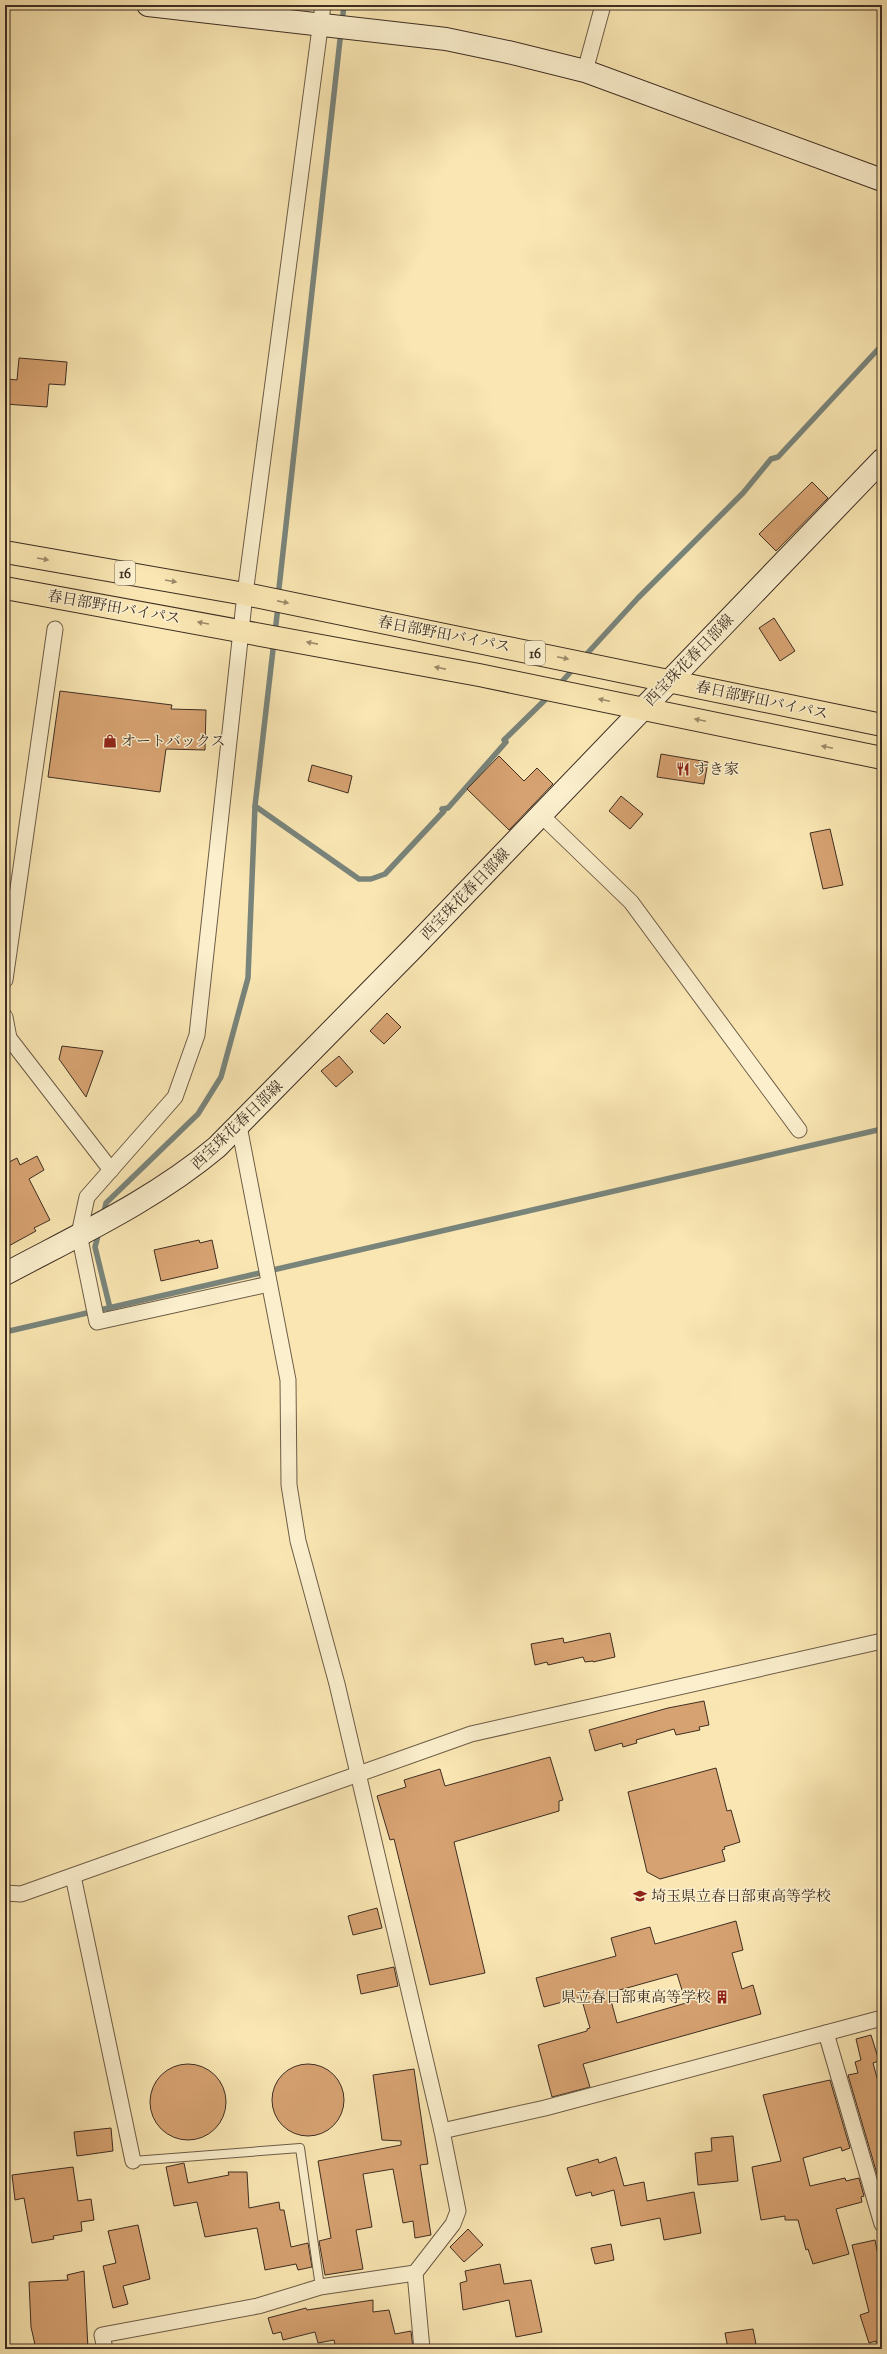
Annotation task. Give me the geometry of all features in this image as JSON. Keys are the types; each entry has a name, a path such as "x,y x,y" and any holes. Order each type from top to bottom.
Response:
{"highway":[{"name":"春日部野田バイパス","path":"5,552 245,594 882,725"},
{"name":"春日部野田バイパス","path":"5,588 241,630 643,708 882,758"}],"main road":[{"path":"148,5 321,15 446,38 585,71 882,180"},
{"name":"西宝珠花春日部線","path":"5,1274 114,1216 187,1173 239,1126 541,815 669,680 882,460"}],"street":[{"path":"585,71 603,5"},
{"path":"269,1284 97,1322 83,1232 88,1197 175,1097 197,1035 245,594 321,15"},
{"path":"5,980 55,629"},
{"path":"541,815 630,902 799,1130"},
{"path":"5,1017 9,1038 111,1170"},
{"path":"239,1126 288,1380 289,1484 298,1541 336,1684 442,2131 458,2212 453,2224 415,2273 422,2349"},
{"path":"5,1893 21,1894 357,1773 471,1734 882,1641"},
{"path":"73,1876 133,2161"},
{"path":"442,2131 545,2108 882,2018"},
{"path":"826,2033 882,2224"},
{"path":"105,2349 102,2335 258,2306 320,2287 415,2273"}],"lane":[{"path":"133,2161 300,2148 320,2287"}],"building":[{"path":"19,358 67,362 65,385 49,384 47,407 5,404 7,379 17,380"},
{"path":"812,482 828,498 776,551 759,534"},
{"path":"774,618 795,651 780,661 759,628"},
{"name":"オートバックス","path":"60,691 172,705 171,709 206,710 205,750 166,749 160,792 48,777"},
{"name":"すき家","path":"661,754 708,762 704,784 657,777"},
{"path":"499,756 524,781 537,768 553,784 509,830 467,789"},
{"path":"312,765 352,776 348,793 308,781"},
{"path":"621,796 643,814 630,829 609,811"},
{"path":"830,829 843,885 823,889 810,833"},
{"path":"387,1013 401,1027 384,1044 370,1031"},
{"path":"62,1046 103,1051 86,1097 59,1059"},
{"path":"339,1056 353,1072 336,1087 321,1071"},
{"path":"37,1156 44,1170 29,1179 50,1220 34,1228 36,1231 5,1248 5,1164 17,1158 20,1165"},
{"path":"199,1240 200,1243 212,1240 218,1268 161,1281 154,1250"},
{"path":"610,1633 615,1657 593,1662 585,1662 583,1657 548,1665 547,1662 535,1665 531,1644 563,1638 564,1643"},
{"path":"704,1701 709,1725 699,1727 700,1730 676,1735 674,1729 636,1740 637,1743 623,1747 622,1743 595,1751 589,1730 668,1708"},
{"path":"550,1757 563,1800 559,1801 559,1811 454,1842 485,1973 430,1985 394,1839 390,1840 377,1796 406,1787 404,1780 440,1769 445,1786"},
{"path":"716,1768 727,1811 731,1810 740,1842 724,1847 725,1849 722,1850 725,1861 660,1879 647,1872 628,1792"},
{"path":"377,1908 382,1928 353,1935 348,1916"},
{"name":"県立春日部東高等学校","path":"736,1921 743,1950 732,1953 742,1989 753,1985 761,2014 583,2064 590,2087 552,2097 538,2045 587,2031 587,2029 590,2028 581,1997 544,2007 536,1978 616,1956 611,1938 650,1927 655,1944","holes":["677,1974 686,2003 617,2023 609,1993"]},
{"path":"394,1967 398,1986 361,1994 357,1975"},
{"path":"871,2035 879,2061 873,2063 882,2096 882,2191 848,2075 858,2073 855,2062 861,2060 856,2039"},
{"path":"188,2064 202,2067 215,2075 223,2088 226,2102 223,2116 215,2129 202,2137 188,2140 174,2137 161,2129 153,2116 150,2102 153,2088 161,2075 174,2067"},
{"path":"301,2064 315,2064 322,2066 334,2074 342,2086 344,2100 342,2114 334,2126 322,2134 315,2136 301,2136 294,2134 282,2126 274,2114 272,2107 272,2093 274,2086 282,2074 294,2066"},
{"path":"414,2069 428,2164 420,2165 431,2235 415,2238 413,2221 403,2223 393,2169 363,2174 372,2227 356,2230 363,2269 325,2275 319,2241 331,2238 318,2161 401,2145 401,2141 382,2140 373,2075"},
{"path":"830,2080 850,2148 842,2151 841,2147 803,2158 810,2186 845,2178 846,2181 859,2178 864,2196 861,2197 862,2202 836,2209 849,2254 813,2264 808,2249 806,2250 798,2220 785,2220 785,2216 761,2220 752,2167 781,2161 763,2095"},
{"path":"111,2128 113,2151 77,2156 74,2132"},
{"path":"733,2136 738,2181 698,2185 695,2153 712,2151 711,2138"},
{"path":"616,2157 624,2186 644,2182 647,2201 694,2192 701,2233 664,2240 660,2218 621,2226 614,2190 592,2196 591,2192 576,2196 567,2168 598,2159 599,2163"},
{"path":"184,2163 188,2183 229,2175 228,2172 247,2172 249,2208 279,2202 280,2210 284,2210 291,2247 308,2243 312,2267 298,2270 296,2264 265,2270 257,2228 205,2237 197,2202 174,2206 166,2167"},
{"path":"73,2167 78,2201 91,2199 94,2220 81,2222 82,2231 53,2236 54,2239 32,2243 24,2198 15,2200 12,2175"},
{"path":"138,2225 150,2279 123,2286 128,2304 113,2308 103,2266 116,2263 108,2231"},
{"path":"468,2229 483,2245 464,2262 450,2247"},
{"path":"875,2240 882,2275 882,2342 876,2343 876,2341 869,2343 860,2315 869,2312 852,2245"},
{"path":"611,2244 614,2260 595,2264 591,2248"},
{"path":"500,2264 504,2284 531,2280 542,2332 516,2337 509,2300 463,2310 460,2283 467,2281 465,2271"},
{"path":"84,2271 88,2349 36,2349 31,2327 29,2282 68,2280 67,2275"},
{"path":"373,2300 373,2312 389,2310 395,2334 411,2331 413,2349 336,2349 334,2340 318,2343 315,2332 283,2340 281,2332 273,2334 268,2318 306,2308 307,2310"},
{"path":"753,2329 757,2349 728,2349 725,2333"}],"waterway":[{"path":"342,23 344,5"},
{"path":"278,597 341,31"},
{"path":"583,658 638,598 743,493 771,459 778,457 882,345"},
{"path":"275,633 278,606"},
{"path":"103,1216 106,1203 198,1114 221,1077 248,978 255,806 274,641"},
{"path":"558,686 575,667"},
{"path":"255,806 359,879 371,879 385,874 444,811 442,809 448,808 506,742 504,740 549,696"},
{"path":"5,1332 882,1129"},
{"path":"99,1232 95,1247 110,1308"}],"place":[{"name":"オートバックス","path":"110,741"},
{"name":"すき家","path":"683,769"},
{"name":"埼玉県立春日部東高等学校","path":"640,1896"},
{"name":"県立春日部東高等学校","path":"722,1997"}]}
